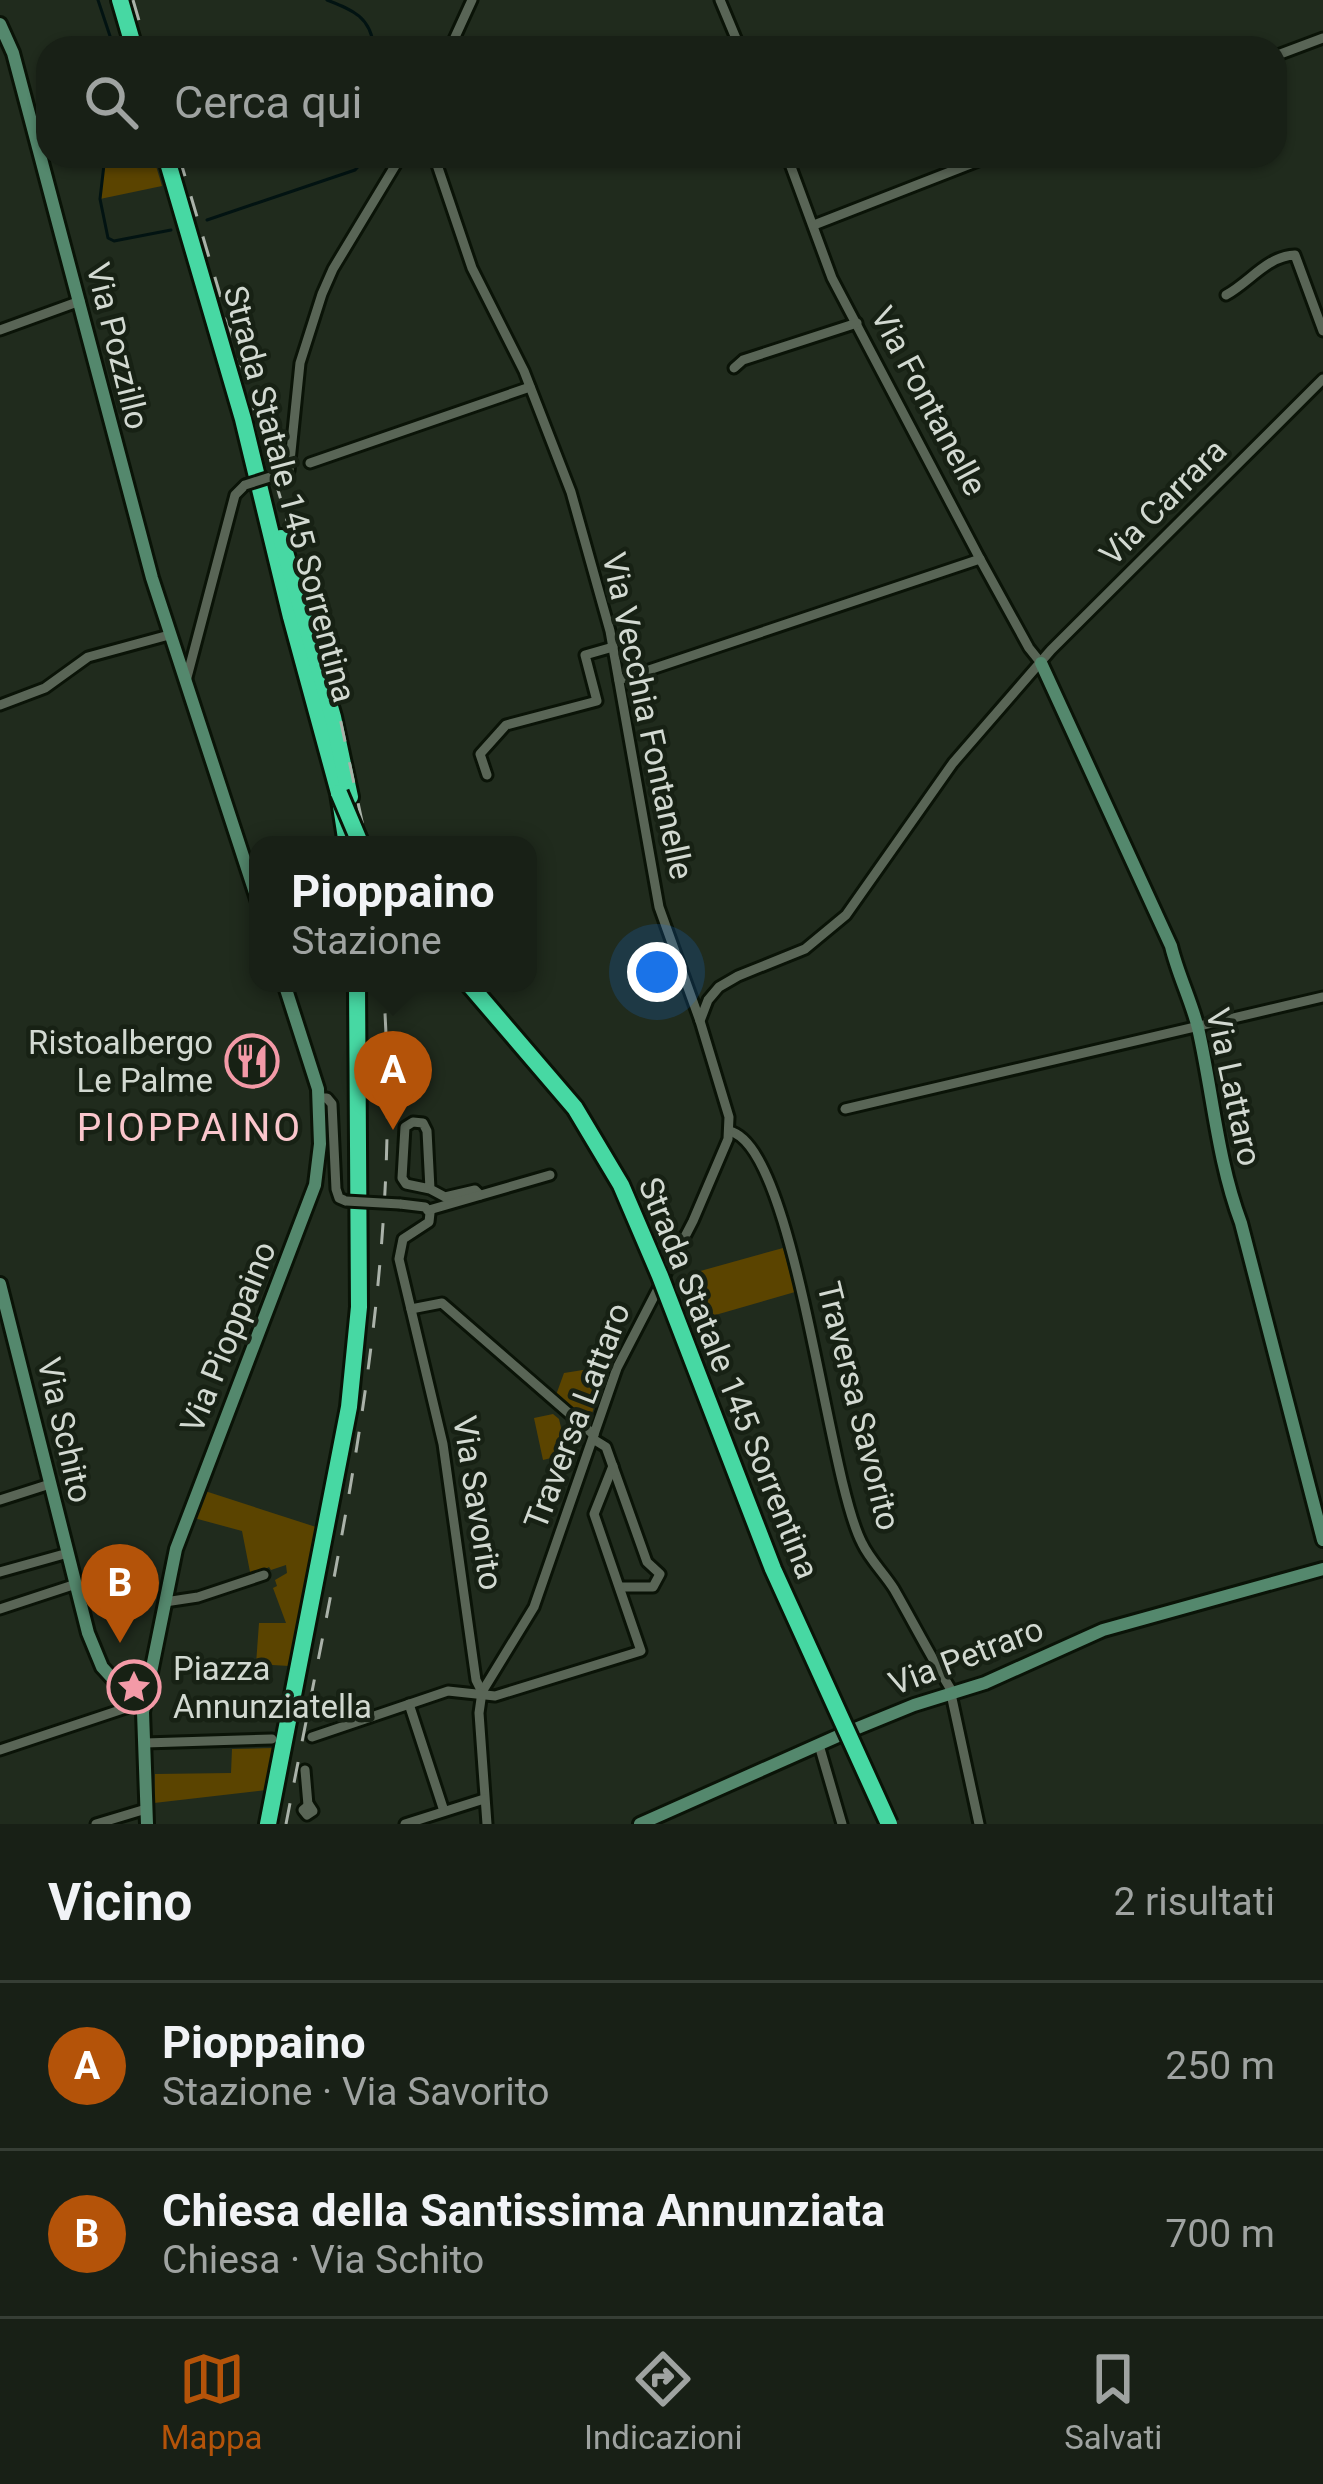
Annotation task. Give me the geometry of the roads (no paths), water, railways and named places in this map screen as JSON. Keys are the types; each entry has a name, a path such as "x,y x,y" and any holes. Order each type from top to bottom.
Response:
{"highway":[{"path":"120,0 130,36"},
{"name":"Strada Statale 145 Sorrentina","path":"169,168 359,836"},
{"path":"251,452 302,605 338,739 347,836"},
{"path":"268,1824 353,1381 359,1307 360,992"},
{"path":"358,1116 365,1049 362,992"},
{"name":"Strada Statale 145 Sorrentina","path":"476,992 575,1108 621,1185 773,1569 889,1824"}],"street":[{"path":"456,36 472,0"},
{"path":"720,0 735,36"},
{"name":"Via Pozzillo","path":"0,24 13,53 36,138"},
{"path":"1287,52 1323,38"},
{"name":"Via Pozzillo","path":"44,168 169,635 186,681"},
{"path":"249,874 186,681 235,495 245,485 290,471 300,363 322,294 394,168"},
{"name":"Via Vecchia Fontanelle","path":"438,168 472,268 530,387 571,492 613,647 659,907 700,1021"},
{"name":"Via Fontanelle","path":"792,168 832,278 980,559 1041,663"},
{"path":"814,225 960,168"},
{"path":"1226,296 1267,263 1295,256 1323,331"},
{"path":"0,329 80,301"},
{"path":"734,368 743,360 857,323"},
{"name":"Via Carrara","path":"1041,663 1323,379"},
{"path":"310,463 530,387"},
{"path":"619,680 980,559"},
{"path":"0,705 45,688 88,657 169,635"},
{"path":"488,775 481,754 502,728 597,700 585,655 613,647"},
{"path":"729,1131 700,1021 719,987 806,949 847,915 953,763 1041,663"},
{"name":"Via Lattaro","path":"1041,663 1172,946 1178,979 1198,1026 1223,1173 1241,1223 1323,1540"},
{"name":"Via Pioppaino","path":"146,1816 145,1743 139,1708 164,1602 193,1499 315,1185 320,1098 287,992"},
{"path":"845,1109 1323,997"},
{"path":"320,1098 332,1104 336,1189 346,1201 429,1210 550,1174"},
{"path":"430,1189 428,1131 423,1123 413,1122 405,1126 403,1136 402,1178 406,1184 446,1197 475,1190 480,1195"},
{"name":"Traversa Lattaro","path":"482,1692 534,1607 617,1368 693,1221 729,1131"},
{"name":"Traversa Savorito","path":"729,1131 741,1133 776,1189 819,1388 862,1544 891,1585 952,1693 979,1824"},
{"name":"Via Savorito","path":"429,1210 429,1222 407,1234 399,1253 443,1444 476,1680 482,1692 487,1824"},
{"name":"Via Schito","path":"0,1284 76,1584 102,1667 139,1708"},
{"path":"411,1309 442,1304 606,1447 647,1562 660,1577 652,1586 620,1588"},
{"path":"312,1737 448,1691 501,1695 641,1651 594,1514 613,1466"},
{"path":"0,1500 50,1484"},
{"path":"0,1571 68,1553"},
{"name":"Via Petraro","path":"640,1824 819,1744 985,1683 1102,1630 1323,1569"},
{"path":"164,1602 199,1597 264,1575"},
{"path":"0,1609 76,1584"},
{"path":"410,1704 444,1811"},
{"path":"0,1750 139,1708"},
{"path":"145,1743 272,1739"},
{"path":"819,1744 842,1824"},
{"path":"305,1770 307,1815"},
{"path":"405,1824 484,1799"},
{"path":"97,1824 146,1816"}],"waterway":[{"path":"98,0 110,36"},
{"path":"327,0 359,16 371,36"},
{"path":"104,168 100,199 108,238 114,241 171,230"},
{"path":"207,220 357,168"}],"railway":[{"path":"133,0 144,36"},
{"path":"183,168 326,652 365,836"},
{"path":"286,1824 346,1510 376,1302 385,1196 383,992"}],"place":[{"name":"Ristoalbergo Le Palme","path":"252,1061"},
{"name":"Pioppaino","path":"393,1130"},
{"name":"Chiesa della Santissima Annunziata","path":"120,1643"},
{"name":"Piazza Annunziatella","path":"134,1687"}],"district":[{"name":"PIOPPAINO","path":"190,1128"}]}
